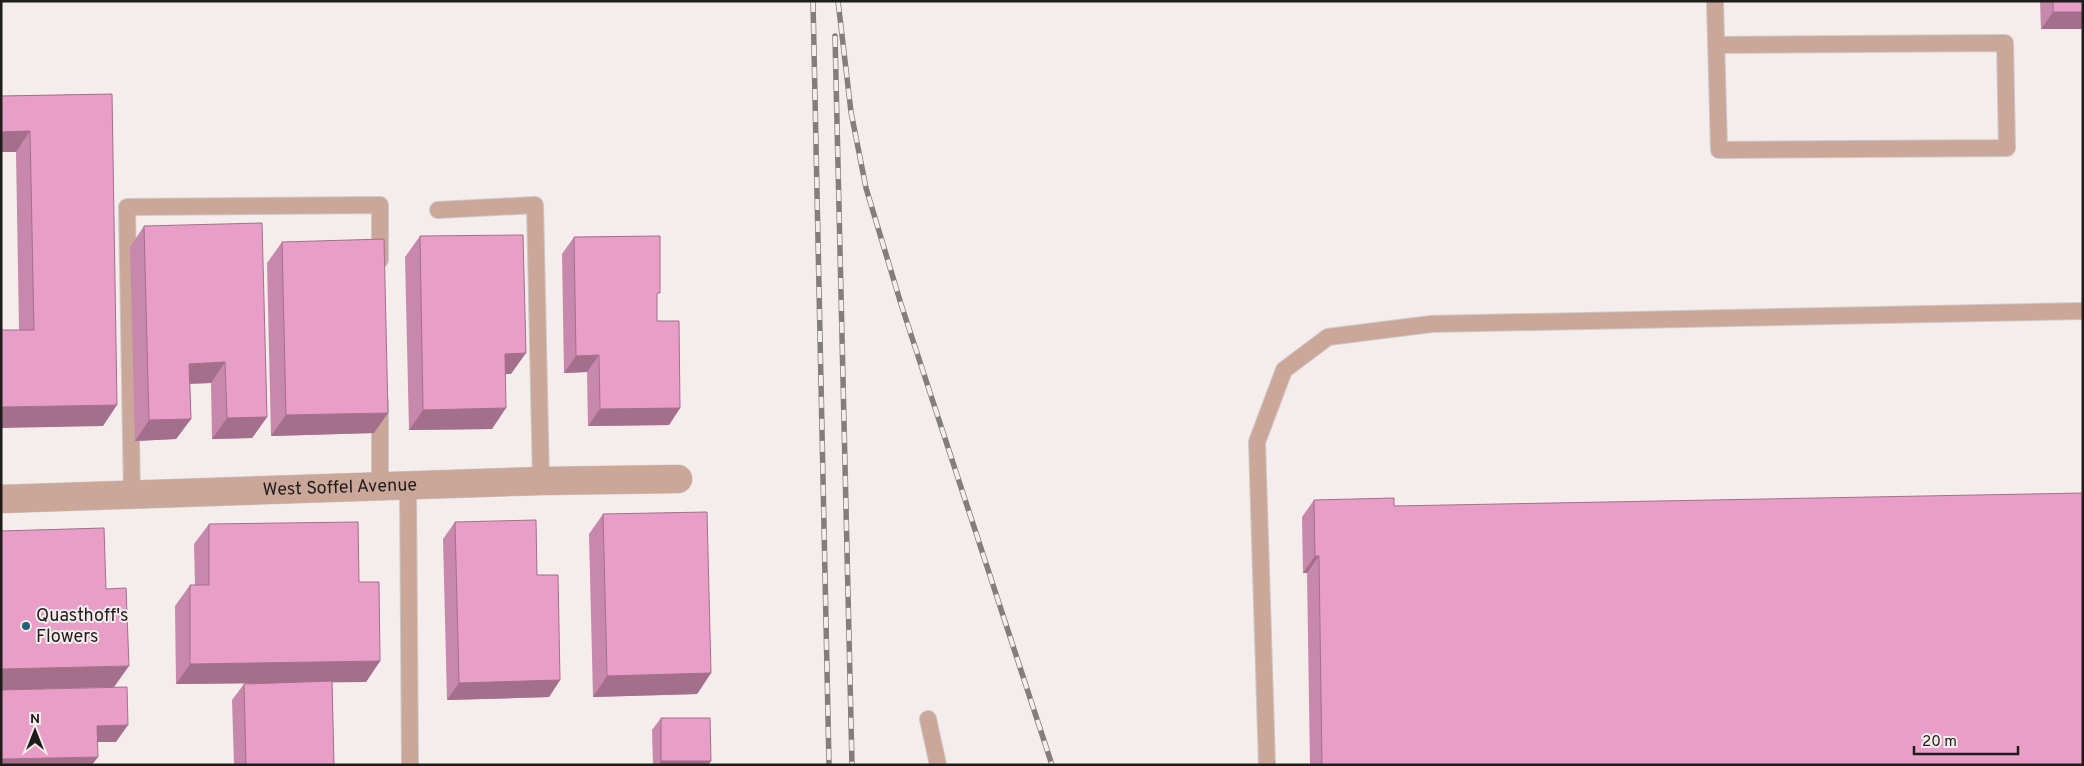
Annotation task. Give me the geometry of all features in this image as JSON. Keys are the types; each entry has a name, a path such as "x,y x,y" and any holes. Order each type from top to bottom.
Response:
{"street":[{"name":"West Soffel Avenue","path":"1,499 408,487 541,481 678,479"}],"lane":[{"path":"1715,1 1716,45 1719,150 2007,148 2005,43 1716,45"},
{"path":"132,495 127,207 380,204 380,273"},
{"path":"438,210 535,205 541,481"},
{"path":"1267,765 1257,442 1284,370 1328,337 1431,324 2083,311"},
{"path":"380,390 380,487"},
{"path":"408,487 410,765"},
{"path":"928,719 938,765"}],"building":[{"path":"2053,1 2083,1 2083,12 2053,12"},
{"path":"112,94 117,405 1,407 1,330 34,330 30,131 1,132 1,96"},
{"path":"262,223 267,417 227,418 225,362 189,364 191,419 149,420 144,226"},
{"path":"523,235 526,353 505,354 506,408 423,410 420,236"},
{"path":"660,236 660,293 657,293 657,321 679,321 680,408 600,409 599,355 576,356 574,237"},
{"path":"384,239 388,413 286,415 282,242"},
{"path":"2083,493 2083,765 1322,765 1319,556 1315,556 1314,500 1394,498 1394,506"},
{"path":"707,512 711,673 607,676 603,514"},
{"path":"536,520 537,575 558,575 560,680 459,683 455,522"},
{"path":"358,522 359,582 379,582 380,661 190,664 190,585 209,585 209,524"},
{"path":"104,528 106,589 126,588 129,666 1,669 1,531"},
{"path":"332,681 334,765 246,765 244,684"},
{"path":"127,687 128,725 97,726 98,757 1,759 1,690"},
{"path":"661,718 710,718 711,761 661,761"}],"railway":[{"path":"813,1 829,765"},
{"path":"838,1 851,112 866,188 901,304 1052,765"},
{"path":"835,36 852,765"}],"place":[{"name":"Quasthoff's Flowers","path":"26,626"}]}
